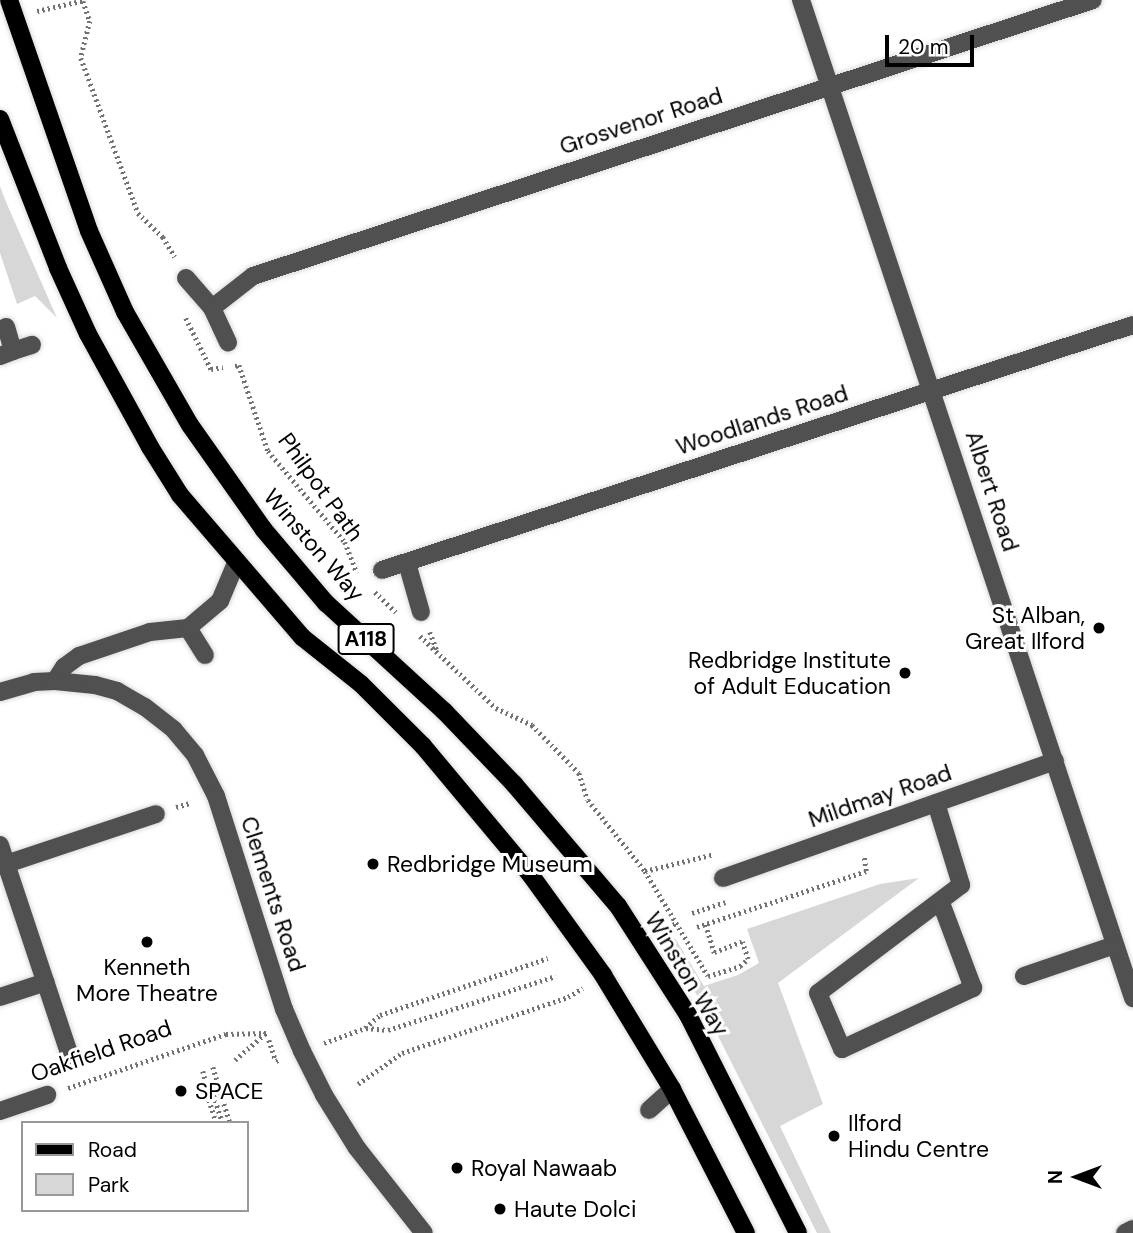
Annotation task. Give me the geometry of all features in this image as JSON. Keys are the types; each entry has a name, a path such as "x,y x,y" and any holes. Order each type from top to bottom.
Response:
{"main road":[{"name":"Winston Way","path":"9,0 89,231 125,312 190,425 264,530 326,603 444,711 514,783 618,906 688,1015 798,1233"},
{"name":"A118","path":"0,119 58,268 88,334 180,495 302,637 361,684 423,746 477,808 586,950 672,1089 746,1233"}],"street":[{"name":"Albert Road","path":"801,0 933,390 1133,998"},
{"name":"Grosvenor Road","path":"212,308 253,276 1093,0"},
{"path":"186,278 212,308 228,343"},
{"name":"Woodlands Road","path":"382,570 1133,325"},
{"path":"6,327 7,354 32,345"},
{"path":"55,681 64,667 79,656 150,632 188,628 220,601 236,563"},
{"path":"407,563 413,617"},
{"path":"188,628 205,655"},
{"name":"Clements Road","path":"0,692 34,682 55,681 95,685 117,691 145,707 174,730 195,755 216,796 284,1009 302,1051 324,1095 357,1148 424,1233"},
{"name":"Mildmay Road","path":"723,878 1055,761"},
{"path":"936,803 961,885 941,903 818,993 842,1049 973,988 941,903"},
{"path":"6,864 156,814"},
{"path":"0,845 70,1056"},
{"path":"1024,976 1115,945"},
{"path":"0,997 46,982"},
{"path":"649,1110 672,1089"},
{"name":"Oakfield Road","path":"0,1111 47,1095"},
{"path":"1125,1233 1133,1229"}],"path":[{"path":"33,0 38,12 85,0 90,20 81,58 138,213 163,237 186,278"},
{"name":"Philpot Path","path":"182,309 211,369 239,365 268,451 345,542 359,577"},
{"path":"369,586 413,617"},
{"path":"414,630 496,708 532,725 579,773 588,800 645,871 708,976 740,966 748,959 742,942 714,953 705,923"},
{"path":"645,871 715,854 723,878"},
{"path":"697,927 866,871 864,856"},
{"path":"659,923 664,931 676,923"},
{"path":"332,1041 365,1028 380,1015 548,958"},
{"path":"365,1028 388,1030 556,976"},
{"path":"358,1084 402,1053 568,997 587,986"},
{"path":"235,1060 267,1033 276,1061"},
{"name":"Oakfield Road","path":"47,1095 218,1037 267,1033"},
{"path":"213,1068 229,1121"},
{"path":"203,1071 206,1093 215,1121"},
{"path":"207,1086 212,1090 222,1121"}],"green space":[{"path":"0,186 57,318 35,296 17,304 0,253"},
{"path":"919,878 778,983 823,1104 780,1126 831,1233 817,1233 700,1000 665,945 675,938 704,986 738,975 759,963 747,929 880,884"}],"place":[{"name":"St Alban, Great Ilford","path":"1099,628"},
{"name":"Redbridge Institute of Adult Education","path":"905,673"},
{"name":"Redbridge Museum","path":"373,864"},
{"name":"Kenneth More Theatre","path":"147,942"},
{"name":"SPACE","path":"181,1091"},
{"name":"Ilford Hindu Centre","path":"834,1136"},
{"name":"Royal Nawaab","path":"457,1168"},
{"name":"Haute Dolci","path":"500,1209"}]}
